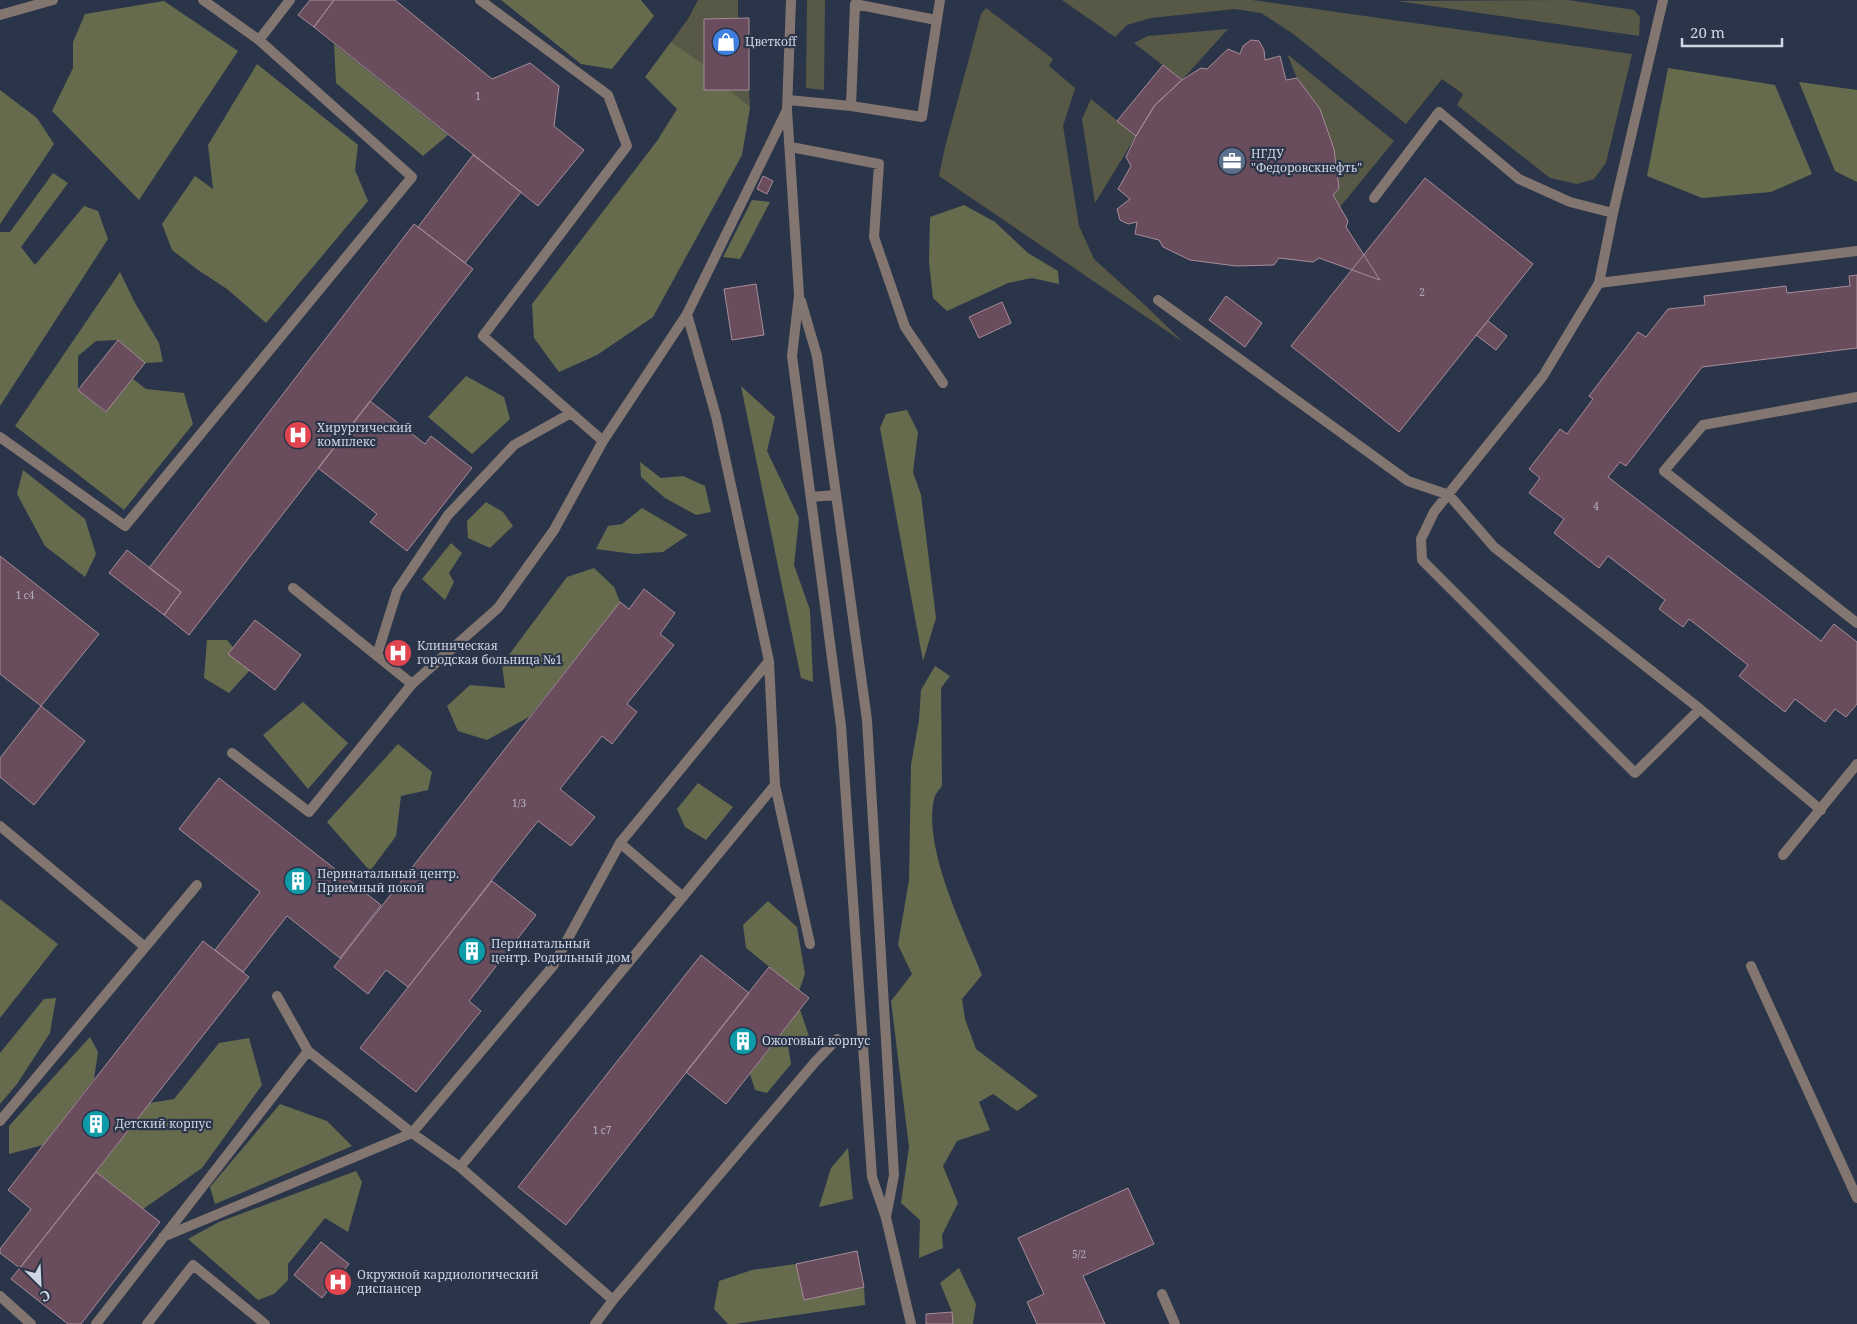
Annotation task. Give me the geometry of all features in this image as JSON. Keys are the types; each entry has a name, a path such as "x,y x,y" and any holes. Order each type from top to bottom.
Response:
{"lane":[{"path":"0,14 53,0"},
{"path":"0,437 125,526 412,178 259,40 203,0"},
{"path":"259,40 290,0"},
{"path":"480,0 608,95 627,146 483,336 603,441"},
{"path":"791,0 787,104 799,295 792,356 841,726 872,1177 886,1218 911,1324"},
{"path":"787,104 850,106 922,117 940,0"},
{"path":"1663,0 1613,213 1599,283 1543,376 1434,512 1421,539 1422,560 1635,773 1700,709"},
{"path":"850,106 856,4 936,20"},
{"path":"232,753 309,812 412,684 498,608 554,530 603,441 687,314 787,104"},
{"path":"1374,198 1439,112 1519,179 1570,202 1613,213"},
{"path":"791,147 879,164 874,237 905,327 943,383"},
{"path":"1599,283 1857,251"},
{"path":"799,295 817,356 867,720 894,1175 886,1218"},
{"path":"1158,300 1408,481 1449,495 1494,547 1700,709 1821,810"},
{"path":"687,314 716,416 769,661 775,785 810,944"},
{"path":"1857,398 1703,425 1664,471 1857,623"},
{"path":"377,655 397,591 448,515 514,445 571,413"},
{"path":"811,498 836,495"},
{"path":"293,588 412,684"},
{"path":"163,1237 412,1133 553,966 620,843 769,661"},
{"path":"1783,855 1857,764"},
{"path":"460,1167 775,785"},
{"path":"0,826 144,947"},
{"path":"620,843 683,896"},
{"path":"0,1121 197,885"},
{"path":"1751,966 1857,1198"},
{"path":"277,996 308,1051 412,1133 460,1167 613,1300"},
{"path":"595,1324 613,1300 808,1070 837,1039"},
{"path":"96,1324 308,1051"},
{"path":"147,1324 193,1265 265,1324"},
{"path":"1162,1294 1175,1324"},
{"path":"0,1296 31,1324"}],"green space":[{"path":"501,0 641,0 654,16 612,69 581,64"},
{"path":"698,0 738,0 738,18 704,19 704,90 749,90 750,107 746,131 658,60 688,19"},
{"path":"807,0 825,0 824,90 806,88"},
{"path":"1062,0 1252,0 1632,54 1606,163 1594,179 1577,184 1550,178 1457,105 1463,94 1442,79 1406,124 1292,33 1261,13 1235,9 1151,18 1127,25 1115,37"},
{"path":"1568,0 1634,10 1640,17 1639,36 1397,1"},
{"path":"164,1 238,51 139,200 52,111 73,68 73,42 85,14"},
{"path":"986,8 1053,59 1049,66 1075,88 1063,126 1079,226 1094,259 1183,342 939,176 981,14"},
{"path":"1228,29 1182,80 1134,43 1148,36"},
{"path":"671,42 704,65 704,90 729,90 750,107 742,155 653,317 597,355 559,372 534,338 532,304 657,141 677,109 645,77"},
{"path":"334,44 448,135 423,156 336,83"},
{"path":"1287,54 1394,141 1340,207 1333,195 1339,188 1334,149 1320,109 1297,78"},
{"path":"257,64 358,145 355,170 368,201 266,323 227,289 172,250 162,224 195,176 213,189 208,145"},
{"path":"1668,68 1775,85 1812,174 1771,192 1702,198 1647,176"},
{"path":"1799,82 1857,90 1857,182 1835,171"},
{"path":"0,90 37,118 54,144 0,224"},
{"path":"1091,99 1136,136 1095,203 1082,119"},
{"path":"53,173 68,183 21,247 35,265 84,206 98,211 108,239 0,406 0,232 10,232"},
{"path":"752,200 770,202 740,259 723,257"},
{"path":"964,205 995,222 1028,253 1058,271 1059,284 1032,278 1008,283 947,311 933,298 929,262 930,217"},
{"path":"120,272 135,303 159,343 163,362 145,363 118,340 96,341 78,356 78,390 105,412 133,379 146,389 184,393 193,424 124,510 15,426"},
{"path":"466,376 504,397 510,419 472,454 428,417"},
{"path":"741,386 775,417 767,451 799,518 794,565 810,610 813,682 801,678"},
{"path":"907,410 918,432 913,472 921,495 936,618 923,661 880,428 886,414"},
{"path":"640,462 661,478 683,476 705,486 711,512 696,515 665,498 641,477"},
{"path":"23,470 85,519 96,554 85,577 45,546 17,494"},
{"path":"486,502 503,512 513,526 490,548 468,538 467,521"},
{"path":"642,508 688,535 663,552 634,554 596,549 608,526 622,524"},
{"path":"451,543 462,553 449,573 454,582 445,600 422,579"},
{"path":"594,568 614,587 620,602 529,717 487,740 458,731 447,706 470,685 505,688 502,664 567,577"},
{"path":"207,640 227,640 251,669 229,693 204,678"},
{"path":"935,666 950,676 941,688 942,786 934,799 932,819 934,841 947,888 982,975 962,999 965,1019 976,1049 1038,1096 1017,1111 993,1094 979,1102 990,1130 957,1141 943,1166 958,1203 942,1235 943,1248 919,1258 920,1220 901,1203 909,1147 891,1001 912,974 898,945 909,880 911,765 919,720 921,690"},
{"path":"303,702 348,743 308,789 263,735"},
{"path":"398,744 432,772 428,790 401,796 396,836 370,871 327,822"},
{"path":"698,783 733,807 706,840 685,827 677,809"},
{"path":"0,899 58,944 0,1018"},
{"path":"768,901 797,927 805,974 799,991 746,948 743,925"},
{"path":"56,998 50,1033 17,1084 0,1104 0,1053 44,999"},
{"path":"800,1010 809,1036 788,1045 791,1064 767,1093 755,1090 750,1074"},
{"path":"90,1037 98,1052 94,1079 43,1145 9,1154 9,1126"},
{"path":"249,1038 262,1085 202,1168 143,1209 96,1172 150,1103 174,1099 219,1043"},
{"path":"280,1104 327,1121 352,1146 215,1204 210,1187"},
{"path":"848,1148 853,1199 819,1207 831,1168"},
{"path":"356,1171 362,1182 348,1232 325,1218 288,1264 288,1280 274,1294 258,1300 188,1239 219,1222"},
{"path":"796,1264 804,1300 864,1287 865,1305 735,1324 728,1324 714,1309 719,1281 752,1270"},
{"path":"959,1268 976,1304 973,1324 953,1324 952,1312 940,1283"}],"building":[{"path":"310,0 334,0 314,27 298,15"},
{"path":"334,0 395,0 492,79 530,63 559,86 554,126 584,150 538,206 314,27"},
{"name":"Цветкоff","path":"749,18 749,90 704,90 704,19"},
{"name":"НГДУ \"Федоровскнефть\"","path":"1251,40 1259,41 1264,50 1265,60 1280,56 1286,80 1297,78 1320,109 1334,149 1339,188 1333,195 1348,221 1346,227 1380,280 1319,258 1313,262 1279,258 1274,265 1236,266 1190,260 1163,247 1159,240 1135,234 1137,222 1128,224 1120,220 1117,209 1130,199 1118,189 1131,166 1126,157 1155,105 1182,80 1201,68 1207,69 1228,49 1240,54 1243,46"},
{"path":"1163,65 1182,80 1155,105 1136,136 1117,121"},
{"path":"473,155 521,192 465,263 418,227"},
{"path":"763,176 773,181 767,194 757,189"},
{"path":"1425,178 1533,264 1399,432 1291,346"},
{"name":"Хирургический комплекс","path":"414,224 473,269 189,635 164,615 181,592 149,568"},
{"path":"1857,275 1857,348 1702,367 1626,466 1620,462 1608,477 1821,641 1834,624 1857,642 1857,704 1846,717 1835,709 1825,722 1795,699 1785,712 1739,676 1748,665 1689,619 1683,627 1659,609 1665,600 1608,556 1599,568 1554,533 1564,519 1529,493 1540,478 1529,469 1560,429 1567,434 1593,399 1589,396 1638,332 1646,337 1668,309 1705,305 1704,296 1786,286 1787,293 1850,286 1849,276"},
{"path":"756,284 764,335 732,340 724,289"},
{"path":"1226,296 1262,323 1245,347 1209,320"},
{"path":"1002,302 1011,323 979,338 969,317"},
{"path":"1488,321 1507,336 1496,350 1476,335"},
{"path":"118,340 145,363 106,412 78,390"},
{"path":"370,401 425,444 431,436 472,468 407,551 370,522 377,514 318,468"},
{"path":"127,550 181,592 164,615 109,573"},
{"path":"0,556 99,634 41,706 0,674"},
{"path":"644,589 675,613 660,634 674,645 627,704 637,712 612,744 602,736 560,789 595,817 571,846 538,821 408,987 386,970 368,994 334,967 620,602 629,609"},
{"path":"255,620 301,655 275,690 228,654"},
{"path":"41,706 85,741 34,805 0,777 0,758"},
{"name":"Перинатальный центр. Приемный покой","path":"219,778 381,905 340,958 287,916 243,972 215,950 260,892 179,829"},
{"name":"Перинатальный центр. Родильный дом","path":"492,881 536,915 469,1001 481,1011 416,1092 360,1048"},
{"name":"Детский корпус","path":"203,941 249,977 20,1268 0,1253 0,1249 31,1209 8,1190"},
{"path":"701,955 749,993 566,1225 518,1187"},
{"name":"Ожоговый корпус","path":"769,967 809,998 726,1104 686,1072"},
{"path":"96,1172 160,1222 81,1324 68,1324 11,1279"},
{"path":"1128,1188 1154,1244 1083,1276 1105,1324 1037,1324 1027,1302 1044,1294 1018,1238"},
{"path":"321,1242 349,1264 322,1298 294,1275"},
{"path":"857,1251 864,1287 804,1300 796,1264"},
{"path":"952,1312 953,1324 926,1324 926,1314"}],"place":[{"name":"Цветкоff","path":"726,42"},
{"name":"НГДУ \"Федоровскнефть\"","path":"1232,161"},
{"name":"Хирургический комплекс","path":"298,435"},
{"name":"Клиническая городская больница №1","path":"398,653"},
{"name":"Перинатальный центр. Приемный покой","path":"298,881"},
{"name":"Перинатальный центр. Родильный дом","path":"472,951"},
{"name":"Ожоговый корпус","path":"743,1041"},
{"name":"Детский корпус","path":"96,1124"},
{"name":"Окружной кардиологический диспансер","path":"338,1282"}]}
